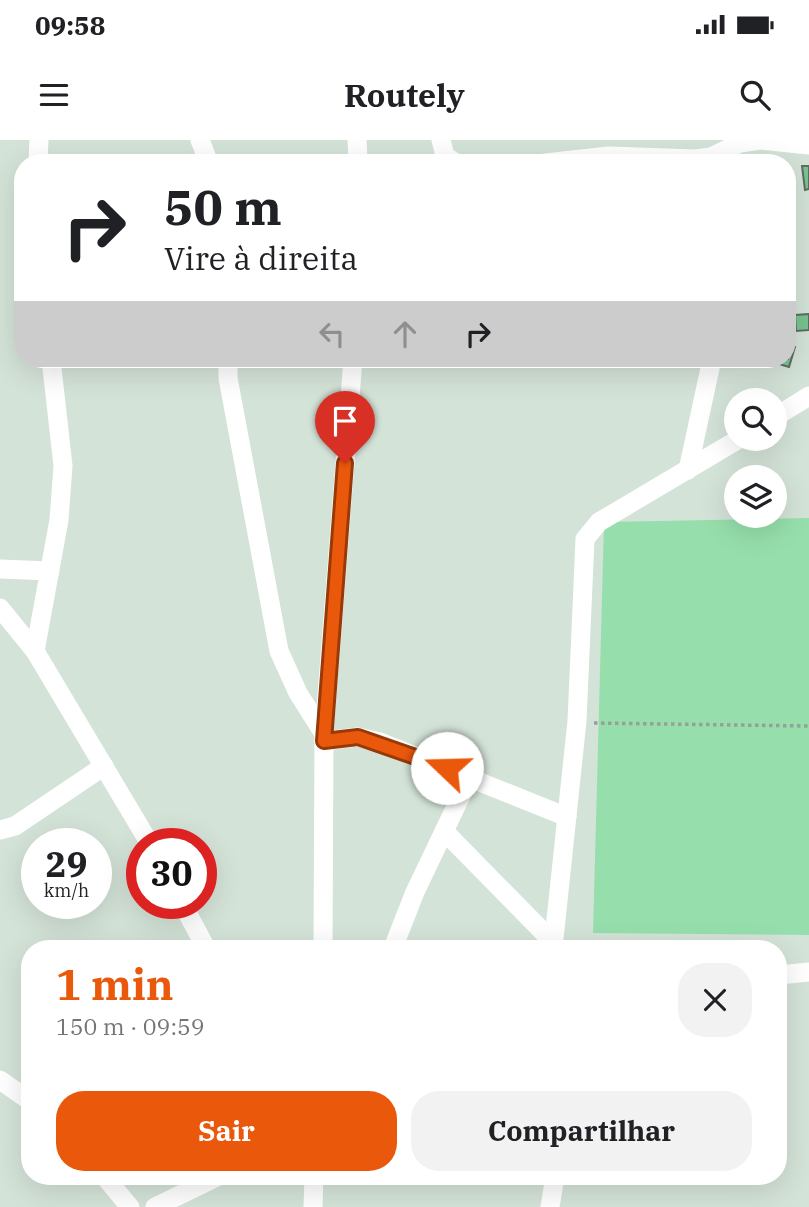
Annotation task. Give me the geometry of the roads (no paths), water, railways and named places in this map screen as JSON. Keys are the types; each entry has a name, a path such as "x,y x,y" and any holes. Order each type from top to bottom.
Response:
{"street":[{"path":"739,153 760,141 809,145"},
{"path":"35,651 50,571 63,466 52,368"},
{"path":"228,368 279,652 298,693 324,737"},
{"path":"323,940 324,737 353,368"},
{"path":"688,470 710,368"},
{"path":"787,410 809,396"},
{"path":"554,940 577,720 586,539 599,522 724,449"},
{"path":"0,569 50,571"},
{"path":"0,608 35,651 141,828"},
{"path":"324,737 358,737 380,742 567,817"},
{"path":"0,830 15,826 104,766"},
{"path":"396,940 415,892 470,777"},
{"path":"444,831 548,940"},
{"path":"191,919 202,940"},
{"path":"787,974 809,972"},
{"path":"0,1080 21,1095"},
{"path":"112,1185 130,1207"},
{"path":"155,1207 200,1185"},
{"path":"313,1207 314,1185"},
{"path":"550,1207 554,1185"}]}
